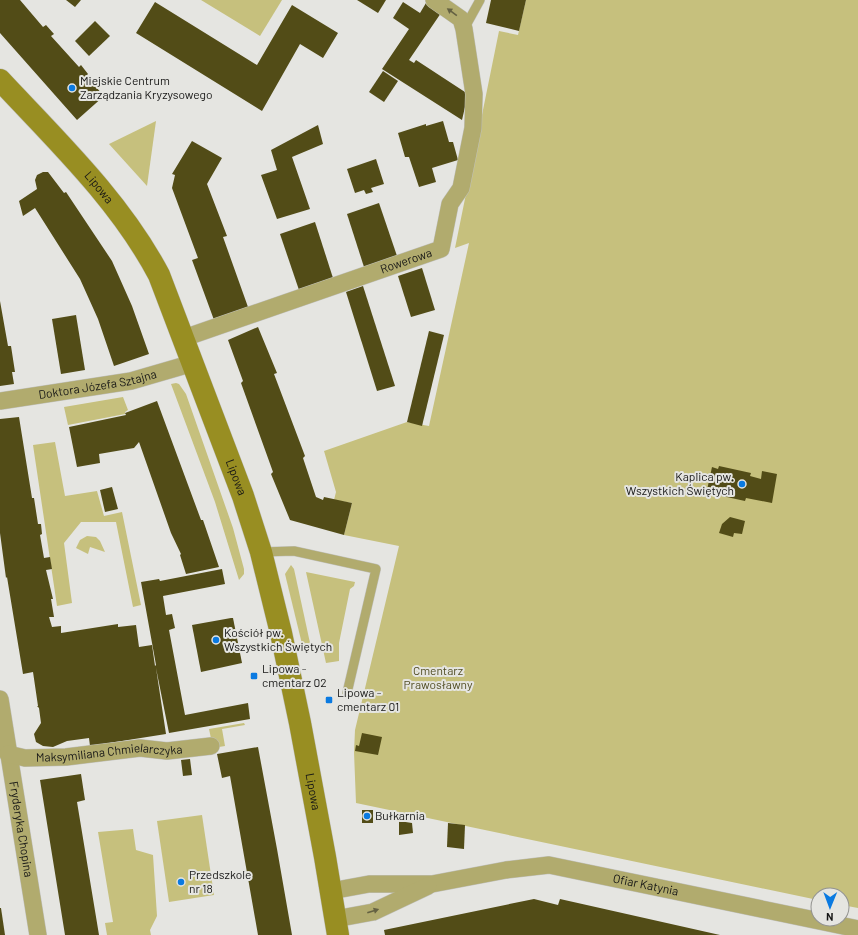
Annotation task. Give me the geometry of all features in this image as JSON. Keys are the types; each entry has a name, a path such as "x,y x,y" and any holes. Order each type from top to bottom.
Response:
{"street":[{"name":"Rowerowa","path":"184,338 440,248 450,204 461,188 472,128 474,94 464,29 461,19 434,0"},
{"name":"Lipowa","path":"0,80 61,145 130,226 145,248 159,275 184,338 243,496 261,552 281,632 299,716 331,891 336,927"},
{"name":"Doktora Józefa Sztajna","path":"0,401 131,381 193,363"},
{"name":"Fryderyka Chopina","path":"0,699 2,731 8,754 38,935"},
{"name":"Maksymiliana Chmielarczyka","path":"8,754 25,758 66,757 140,748 168,751 211,746"},
{"name":"Ofiar Katynia","path":"331,891 369,884 432,884 506,870 549,864 858,929"},
{"name":"Ofiar Katynia","path":"336,927 373,912 432,884"}],"lane":[{"path":"464,29 480,0"},
{"path":"261,552 294,551 376,569 347,693"}],"green space":[{"path":"201,0 282,0 260,36"},
{"name":"Cmentarz Prawosławny","path":"526,0 858,0 858,908 850,906 850,887 810,887 810,898 356,803 354,752 355,730 399,546 344,535 352,503 334,500 336,492 324,451 407,422 429,426 469,243 455,248 499,31 518,35"},
{"path":"156,121 147,186 109,144"},
{"path":"171,384 179,384 186,394 233,528 244,569 244,574 239,580 215,502"},
{"path":"123,397 128,410 125,414 68,425 64,407"},
{"path":"55,442 65,496 97,491 104,516 122,512 141,605 133,607 116,522 81,522 64,543 72,603 57,606 33,445"},
{"path":"87,536 96,537 100,541 105,552 90,547 88,554 76,548 80,540"},
{"path":"291,565 294,569 310,643 302,644 285,574"},
{"path":"306,572 355,582 354,586 350,589 339,643 339,661 326,663"},
{"path":"244,723 245,725 222,729 225,746 213,748 209,729"},
{"path":"202,815 214,895 169,902 157,821"},
{"path":"133,829 136,850 153,855 157,916 150,930 151,935 107,935 105,923 113,922 98,832"}],"building":[{"path":"0,0 20,0 43,27 46,25 54,34 51,36 79,67 81,65 88,74 86,76 104,96 77,120 0,33"},
{"path":"66,0 81,0 75,7"},
{"path":"357,0 386,0 378,13"},
{"path":"491,0 526,0 519,31 486,23"},
{"path":"155,2 257,65 292,5 338,33 323,58 300,44 262,111 136,33"},
{"path":"403,2 420,13 426,3 441,13 409,60 414,63 416,60 468,94 462,120 382,69 409,29 393,18"},
{"path":"95,21 110,36 89,56 75,41"},
{"path":"383,71 398,81 384,102 369,92"},
{"path":"443,121 449,142 453,142 458,160 432,168 436,182 419,187 409,157 405,157 398,133 426,124 426,126"},
{"path":"318,125 323,144 292,157 310,209 277,219 261,175 277,170 271,150"},
{"path":"192,141 222,158 207,184 227,236 223,237 248,307 214,320 192,260 198,258 172,188 175,175 172,174"},
{"path":"376,159 384,184 371,188 373,192 366,194 364,190 355,193 347,169"},
{"path":"43,172 48,172 64,193 66,192 112,261 132,306 149,354 114,366 98,319 80,279 35,208 23,216 19,201 37,189 35,180 37,175"},
{"path":"379,203 397,256 364,267 347,214"},
{"path":"315,222 333,278 299,290 280,234"},
{"path":"422,268 435,310 411,317 398,276"},
{"path":"363,286 395,386 377,391 346,292"},
{"path":"0,301 8,346 11,346 15,372 12,372 14,384 0,386"},
{"path":"76,315 85,370 61,374 52,319"},
{"path":"258,327 277,373 274,374 305,456 303,458 316,497 323,500 324,497 352,503 344,535 290,520 271,474 273,472 241,383 243,381 228,340"},
{"path":"429,331 444,335 422,426 407,422"},
{"path":"157,401 201,520 203,520 219,567 186,574 180,555 181,554 171,533 139,442 134,448 99,454 100,463 77,467 69,427 126,415 125,413"},
{"path":"19,417 32,498 34,498 38,524 41,524 42,534 40,535 44,558 50,557 52,569 46,570 53,599 51,599 54,617 49,617 52,627 61,626 61,633 118,624 118,627 136,625 139,647 152,645 155,666 156,665 141,582 159,579 160,581 222,569 225,584 163,596 166,615 172,614 175,628 169,630 185,715 248,703 250,719 169,733 156,668 166,734 90,746 89,738 67,741 53,747 43,746 36,742 34,734 41,723 39,708 37,706 33,672 23,674 7,577 6,578 0,533 0,419"},
{"name":"Kaplica pw. Wszystkich Świętych","path":"719,466 751,473 750,476 761,479 762,471 777,474 772,503 746,498 745,501 713,494 714,491 707,490 712,467 718,469"},
{"path":"112,487 118,509 105,512 100,490"},
{"path":"730,517 745,521 742,534 734,533 733,537 719,533 722,524"},
{"name":"Kościół pw. Wszystkich Świętych","path":"233,618 242,663 201,672 192,625"},
{"path":"362,733 382,737 378,755 355,751 356,745 359,746"},
{"path":"258,747 292,935 258,935 230,776 222,778 217,754"},
{"path":"190,759 192,775 183,776 181,760"},
{"path":"81,774 85,800 77,802 99,935 65,935 40,780"},
{"name":"Bułkarnia","path":"362,810 373,810 373,823 362,823"},
{"path":"399,821 412,823 413,833 399,835"},
{"path":"448,823 465,825 464,849 447,847"},
{"path":"534,899 558,905 560,899 720,935 385,935 384,930"},
{"path":"1,908 5,935 0,935"}],"place":[{"name":"Miejskie Centrum Zarządzania Kryzysowego","path":"72,88"},
{"name":"Kaplica pw. Wszystkich Świętych","path":"742,484"},
{"name":"Kościół pw. Wszystkich Świętych","path":"216,640"},
{"name":"Lipowa - cmentarz 02","path":"254,676"},
{"name":"Lipowa - cmentarz 01","path":"329,700"},
{"name":"Bułkarnia","path":"367,816"},
{"name":"Przedszkole nr 18","path":"181,882"}]}
